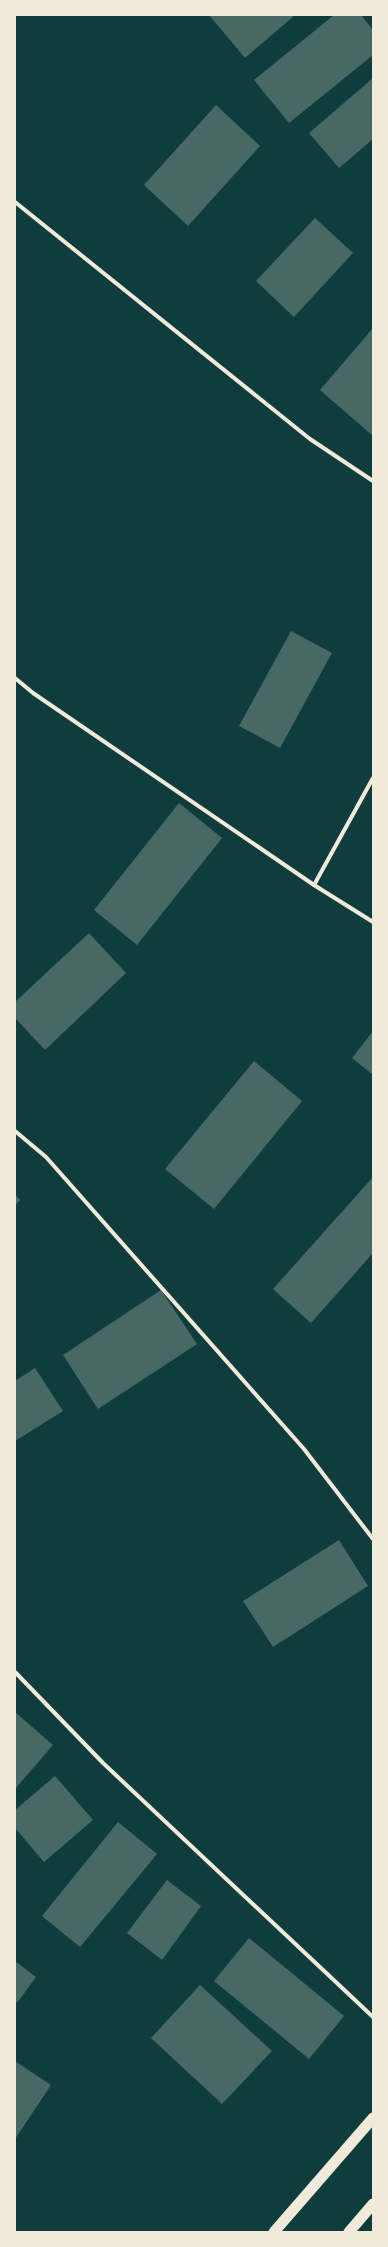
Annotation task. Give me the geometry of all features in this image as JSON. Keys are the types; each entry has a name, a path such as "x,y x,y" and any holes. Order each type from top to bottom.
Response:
{"highway":[{"path":"274,2232 373,2118"},
{"path":"349,2232 373,2204"}],"street":[{"path":"15,202 310,439 373,481"},
{"path":"15,678 33,693 314,885 373,922"},
{"path":"314,885 373,778"},
{"path":"15,1130 46,1157 304,1449 373,1539"},
{"path":"15,1672 103,1763 373,2017"}],"building":[{"path":"209,15 295,15 245,58"},
{"path":"334,15 361,15 373,30 373,55 289,123 254,80"},
{"path":"373,78 373,139 339,168 309,133"},
{"path":"216,105 260,146 188,226 144,185"},
{"path":"315,218 353,253 294,317 256,281"},
{"path":"373,328 373,436 320,390"},
{"path":"291,631 332,653 280,748 239,726"},
{"path":"179,803 222,838 137,945 94,910"},
{"path":"89,933 126,973 45,1050 15,1018 15,1002"},
{"path":"373,1031 373,1075 352,1058"},
{"path":"254,1061 302,1101 214,1209 165,1169"},
{"path":"373,1177 373,1253 311,1323 273,1289"},
{"path":"15,1195 20,1200 15,1205"},
{"path":"161,1290 197,1344 98,1409 63,1355"},
{"path":"35,1368 63,1411 15,1441 15,1381"},
{"path":"339,1540 368,1586 273,1647 243,1601"},
{"path":"15,1712 53,1745 15,1789"},
{"path":"55,1776 93,1820 44,1862 15,1828 15,1810"},
{"path":"118,1822 157,1854 80,1947 42,1916"},
{"path":"167,1880 201,1906 162,1960 127,1933"},
{"path":"249,1938 344,2016 309,2059 214,1981"},
{"path":"15,1961 36,1977 17,2003 15,2001"},
{"path":"200,1985 272,2051 222,2104 151,2038"},
{"path":"15,2061 51,2085 15,2139"}]}
